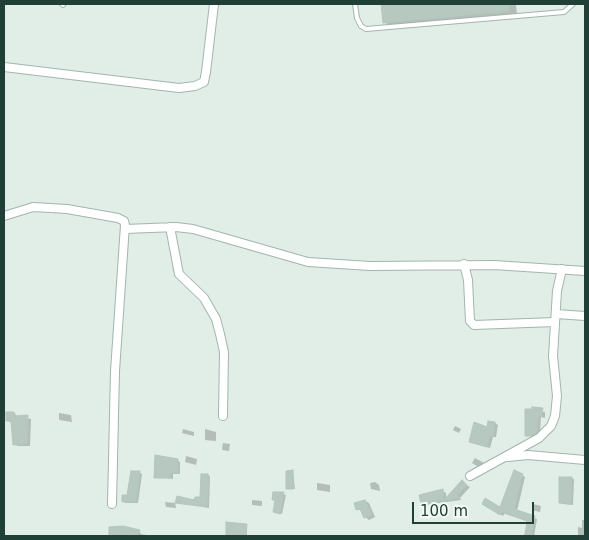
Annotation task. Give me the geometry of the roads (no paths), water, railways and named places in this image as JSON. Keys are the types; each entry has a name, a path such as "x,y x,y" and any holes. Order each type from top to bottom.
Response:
{"street":[{"path":"4,67 179,88 195,86 204,82 214,4"},
{"path":"4,216 33,207 67,209 118,218 124,221 125,229 114,371 112,504"},
{"path":"125,229 170,227 194,229 308,262 370,266 464,264 585,271"},
{"path":"170,227 179,274 204,298 216,319 224,352 223,416"},
{"path":"464,264 468,280 470,322 474,325 585,316"},
{"path":"470,476 538,438 551,426 555,416 558,396 553,356 562,269"},
{"path":"503,458 528,455 585,460"}],"lane":[{"path":"355,4 357,18 361,26 366,29 564,12 573,4"}]}
